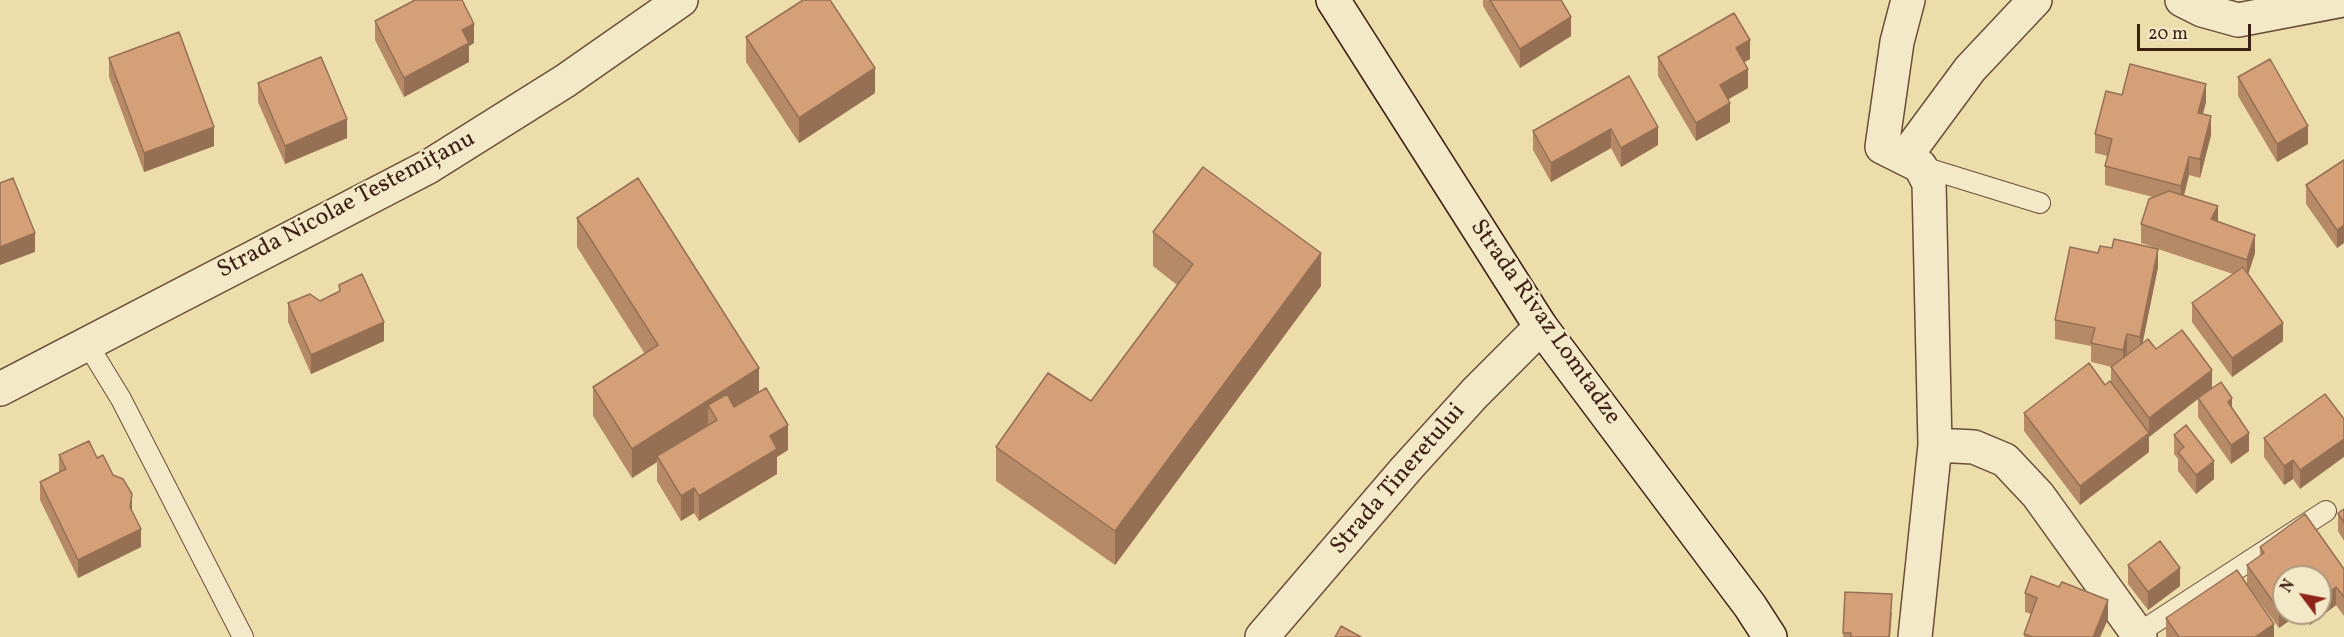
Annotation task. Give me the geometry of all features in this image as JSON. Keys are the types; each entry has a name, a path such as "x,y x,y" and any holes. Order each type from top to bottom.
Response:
{"street":[{"name":"Strada Nicolae Testemițanu","path":"0,389 428,167 565,81 681,0"},
{"name":"Strada Rivaz Lomtadze","path":"1333,0 1541,327 1750,606 1770,637"},
{"path":"1908,0 1898,42 1902,157 1929,183 1935,445 1915,637"},
{"path":"1902,157 1970,69 2035,0"},
{"path":"2182,0 2202,10 2238,20 2343,0"},
{"name":"Strada Tineretului","path":"1262,637 1406,469 1475,393 1541,327"},
{"path":"1935,445 1974,447 2005,460 2038,495 2138,635"}],"lane":[{"path":"1902,157 2040,203"},
{"path":"88,345 121,399 243,637"},
{"path":"2138,635 2326,512"}],"building":[{"path":"415,0 462,0 474,24 462,30 469,43 404,78 375,21"},
{"path":"803,0 830,0 875,68 799,118 746,37"},
{"path":"1490,0 1561,0 1571,17 1520,49"},
{"path":"1734,13 1750,40 1736,48 1748,69 1720,85 1730,103 1696,123 1658,57"},
{"path":"179,32 214,127 144,153 109,58"},
{"path":"321,57 347,119 285,146 258,83"},
{"path":"2270,59 2308,126 2277,144 2238,77"},
{"path":"2130,64 2206,84 2198,113 2211,116 2200,159 2189,157 2181,186 2105,166 2112,139 2095,134 2106,91 2122,95"},
{"path":"1629,76 1658,127 1621,148 1611,129 1551,163 1533,131"},
{"path":"2344,160 2344,225 2337,230 2306,185"},
{"path":"1203,167 1321,253 1115,531 996,447 1048,373 1091,401 1193,264 1153,232"},
{"path":"13,178 35,233 0,247 0,183"},
{"path":"638,178 759,368 632,449 593,387 658,345 577,218"},
{"path":"2169,191 2218,206 2211,219 2255,235 2247,260 2141,224 2149,199"},
{"path":"2114,239 2158,249 2140,337 2127,334 2123,350 2091,343 2095,328 2055,320 2070,247 2098,253 2100,246 2112,248"},
{"path":"2243,267 2283,323 2232,358 2192,303"},
{"path":"362,274 384,322 311,355 288,303 310,294 320,301 340,291 339,285"},
{"path":"2182,330 2212,370 2149,418 2111,367 2148,339 2156,349"},
{"path":"2089,363 2105,385 2110,381 2149,433 2080,486 2024,413"},
{"path":"2221,382 2232,398 2228,402 2249,433 2231,445 2198,398"},
{"path":"766,388 788,425 770,436 777,449 699,496 694,488 681,496 657,456 717,420 708,405 727,394 734,407"},
{"path":"2325,394 2344,419 2344,439 2300,470 2293,460 2284,466 2264,438"},
{"path":"2186,425 2214,461 2196,475 2178,452 2184,447 2174,435"},
{"path":"89,441 97,458 103,455 113,475 123,479 132,494 130,507 141,529 78,560 40,482 66,469 59,455"},
{"path":"2344,509 2344,523 2338,513"},
{"path":"2305,514 2344,569 2344,597 2336,587 2332,590 2332,565 2272,565 2272,600 2247,565 2264,553 2260,547"},
{"path":"2160,541 2180,568 2148,592 2128,565"},
{"path":"2237,570 2273,625 2255,637 2179,637 2166,618"},
{"path":"2031,576 2059,587 2062,582 2108,600 2093,637 2033,637 2024,634 2037,598 2025,593"},
{"path":"1845,592 1892,594 1889,637 1851,637 1851,633 1843,633"},
{"path":"1341,626 1361,637 1335,637"}]}
